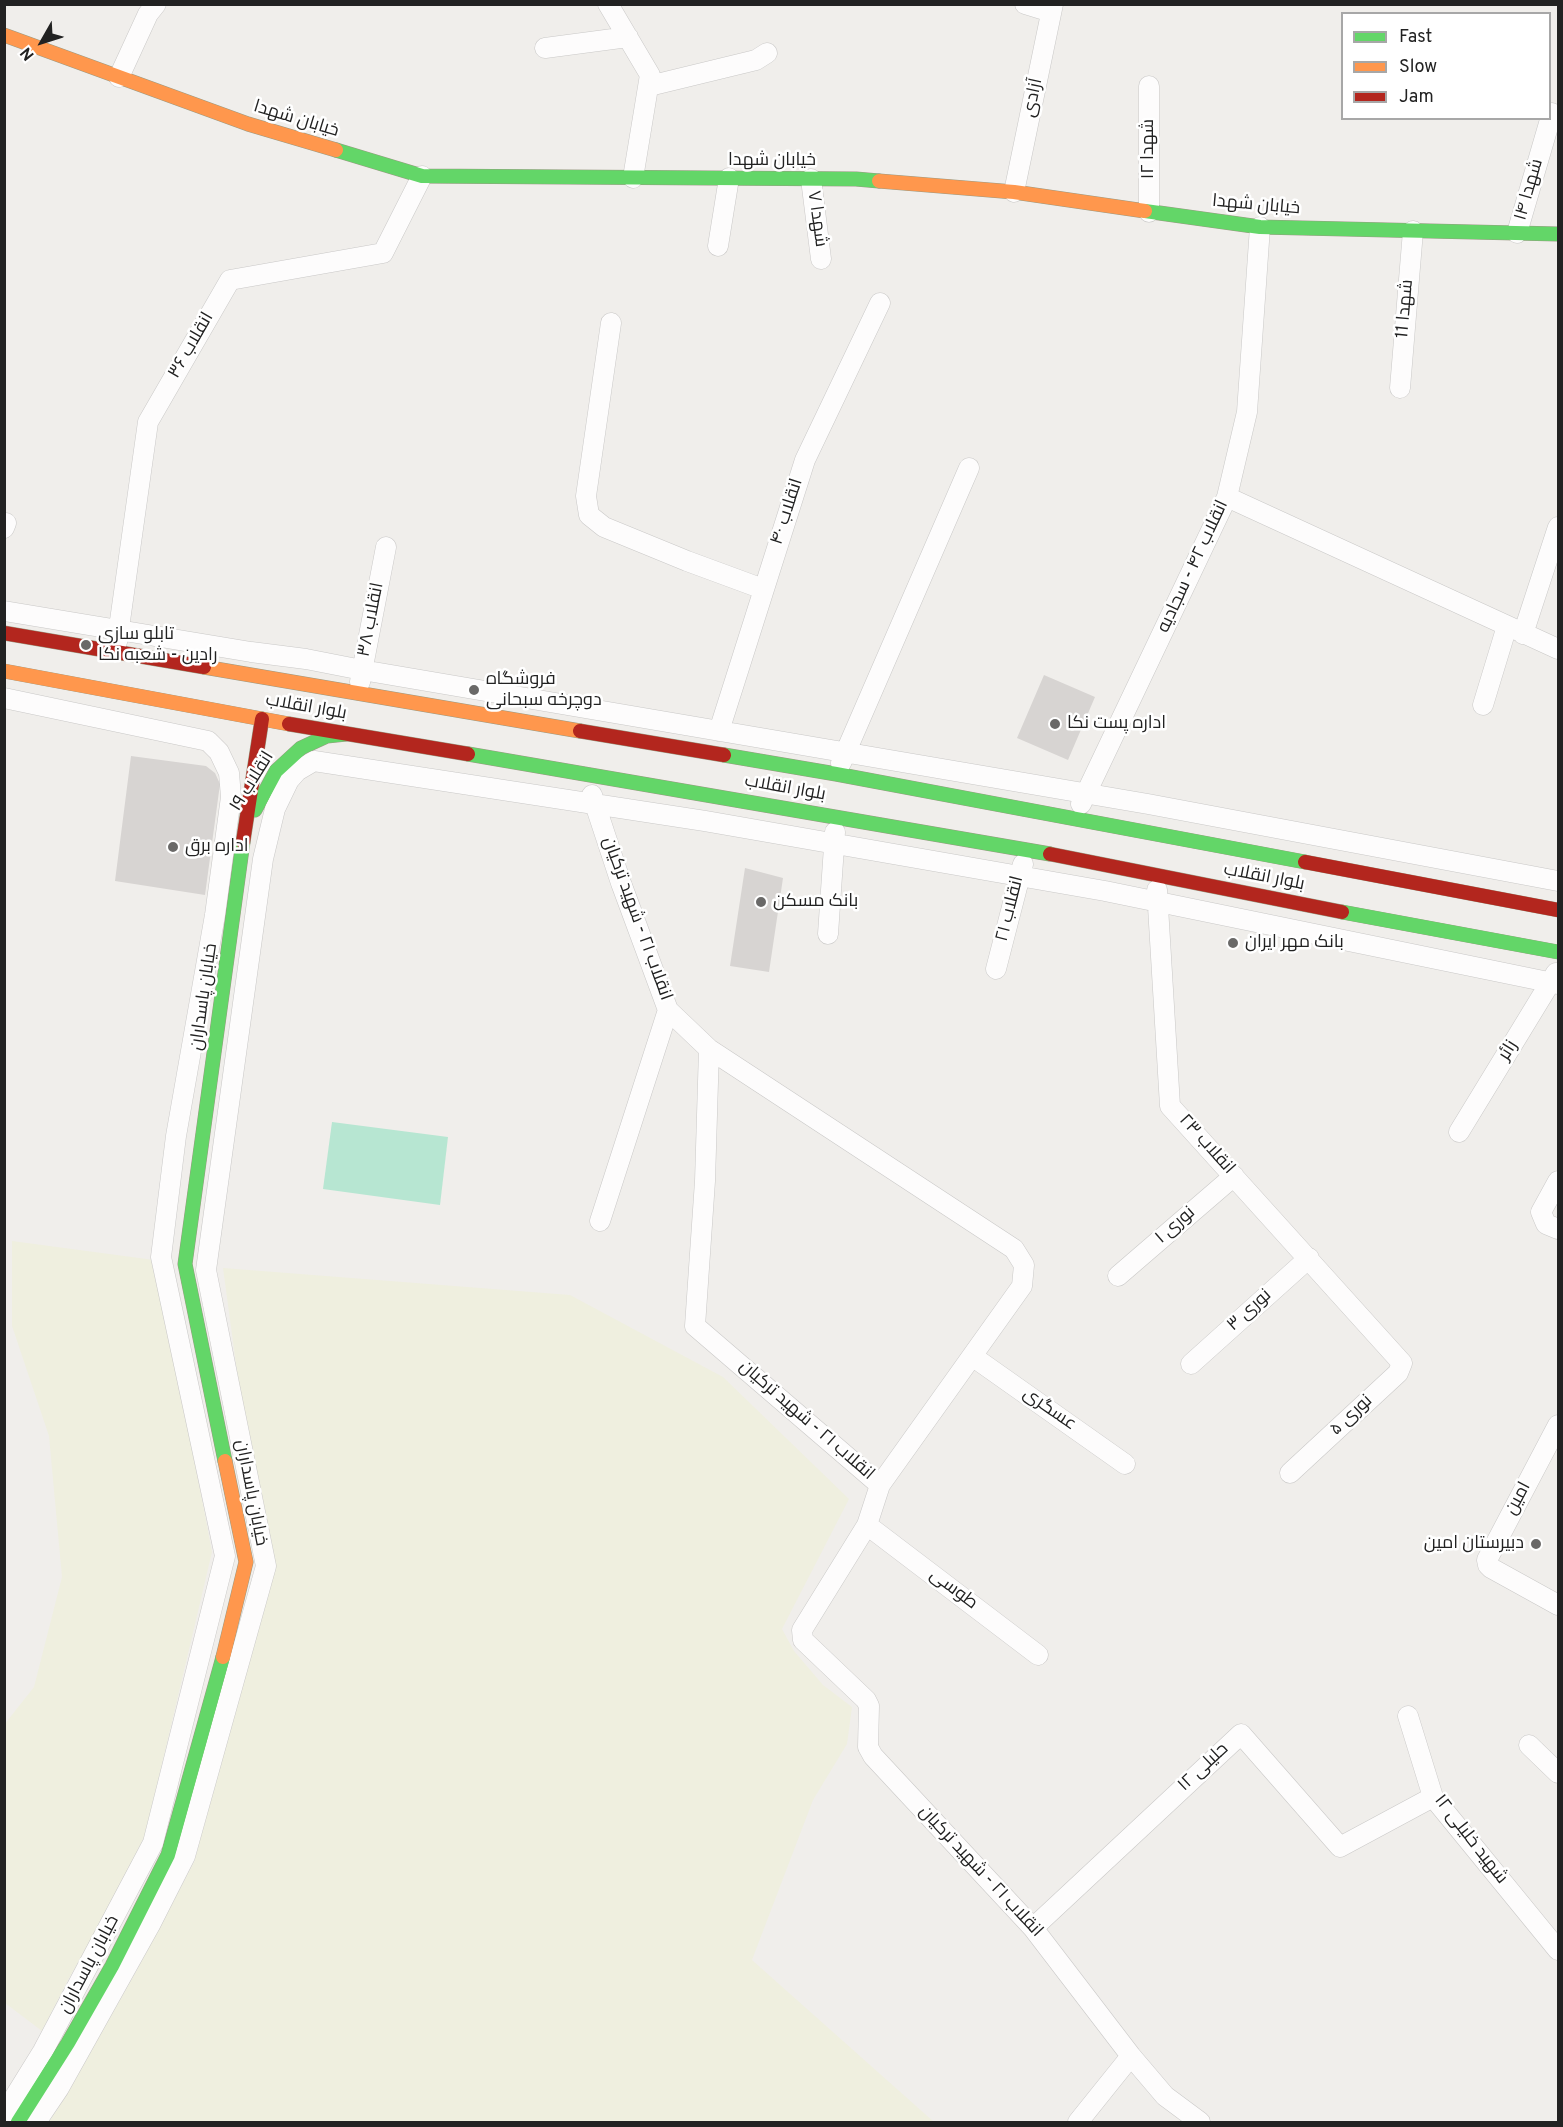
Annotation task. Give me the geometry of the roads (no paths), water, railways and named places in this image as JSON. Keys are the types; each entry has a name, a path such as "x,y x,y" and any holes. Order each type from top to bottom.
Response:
{"main road":[{"name":"خیابان شهدا","path":"4,36 248,124 422,176 856,179 1014,192 1260,227 1558,234"},
{"name":"بلوار انقلاب","path":"4,633 116,651 268,682 357,693 836,774 1075,817 1558,910"},
{"name":"بلوار انقلاب","path":"4,671 263,714 352,734 1026,849 1558,952"},
{"name":"انقلاب ۱۹","path":"247,828 255,758 263,714"},
{"name":"انقلاب ۱۹","path":"247,828 276,771 284,763 301,748 314,741 327,736 352,734"},
{"name":"خیابان پاسداران","path":"18,2122 68,2043 112,1966 168,1855 215,1689 246,1562 185,1264 247,828"},
{"path":"1441,930 1451,922 1454,911 1453,898 1445,889"}],"street":[{"path":"120,77 148,14 156,4"},
{"path":"608,4 650,75 633,178"},
{"path":"1025,4 1052,8"},
{"name":"آزادی","path":"1014,192 1052,8"},
{"path":"545,48 628,37"},
{"path":"649,86 756,60 767,52"},
{"name":"شهدا ۱۲","path":"1149,86 1149,212"},
{"name":"شهدا ۱۴","path":"1517,233 1551,120"},
{"name":"انقلاب ۳۶","path":"116,651 148,422 230,280 383,253 422,176"},
{"path":"718,246 729,178"},
{"name":"شهدا ۷","path":"811,179 821,259"},
{"name":"انقلاب ۴۲ - سجادیه","path":"1075,817 1227,497 1247,411 1260,227"},
{"name":"شهدا 11","path":"1400,388 1413,231"},
{"name":"انقلاب ۴۰","path":"719,731 805,460 880,303"},
{"path":"611,323 586,496 589,515 604,526 687,561 763,589"},
{"path":"836,774 969,468"},
{"path":"1227,497 1558,649"},
{"path":"1483,705 1558,527"},
{"name":"انقلاب ۳۸","path":"357,693 386,547"},
{"path":"4,611 306,659 845,752 1558,881"},
{"path":"4,698 208,741 219,752 229,773 231,797 215,915 177,1136 161,1257 225,1556 153,1843 43,2051 4,2114"},
{"path":"36,2122 59,2088 150,1925 185,1856 266,1566 206,1270 263,859 275,809 289,780 297,771 314,762 834,843 1556,978"},
{"name":"انقلاب ۲۱ - شهید ترکیان","path":"585,773 621,883 668,1010 709,1049 705,1181 695,1326 880,1485 867,1525 802,1630 804,1640 866,1700 869,1706 868,1747 873,1756 1033,1928 1131,2056 1165,2096 1200,2122"},
{"path":"828,934 836,816"},
{"name":"انقلاب ۲۱","path":"996,969 1026,849"},
{"name":"انقلاب ۲۳","path":"1156,875 1170,1106 1395,1356"},
{"name":"زائر","path":"1459,1132 1556,978"},
{"path":"600,1221 668,1010"},
{"path":"709,1049 1014,1249 1024,1265 1022,1286 880,1485"},
{"name":"نوری ۱","path":"1119,1276 1234,1176"},
{"path":"1558,1180 1541,1212 1546,1224 1558,1229"},
{"name":"نوری ۳","path":"1191,1364 1309,1258"},
{"name":"عسگری","path":"972,1356 1125,1464"},
{"name":"نوری ۵","path":"1290,1473 1398,1373 1402,1363 1395,1356"},
{"name":"امین","path":"1558,1425 1487,1560 1491,1568 1558,1605"},
{"name":"طوسی","path":"867,1525 1038,1656"},
{"name":"شهید خلیلی ۱۲","path":"1408,1716 1433,1797 1558,1950"},
{"name":"حلیلی ۱۲","path":"1033,1928 1241,1734 1340,1847 1433,1797"},
{"path":"1529,1745 1558,1773"},
{"path":"1078,2122 1131,2056"}],"place":[{"name":"تابلو سازی رادین - شعبه نکا","path":"86,645"},
{"name":"فروشگاه دوچرخه سبحانی","path":"474,690"},
{"name":"اداره پست نکا","path":"1055,724"},
{"name":"اداره برق","path":"173,847"},
{"name":"بانک مسکن","path":"761,902"},
{"name":"بانک مهر ایران","path":"1233,943"},
{"name":"دبیرستان امین","path":"1536,1544"}]}
